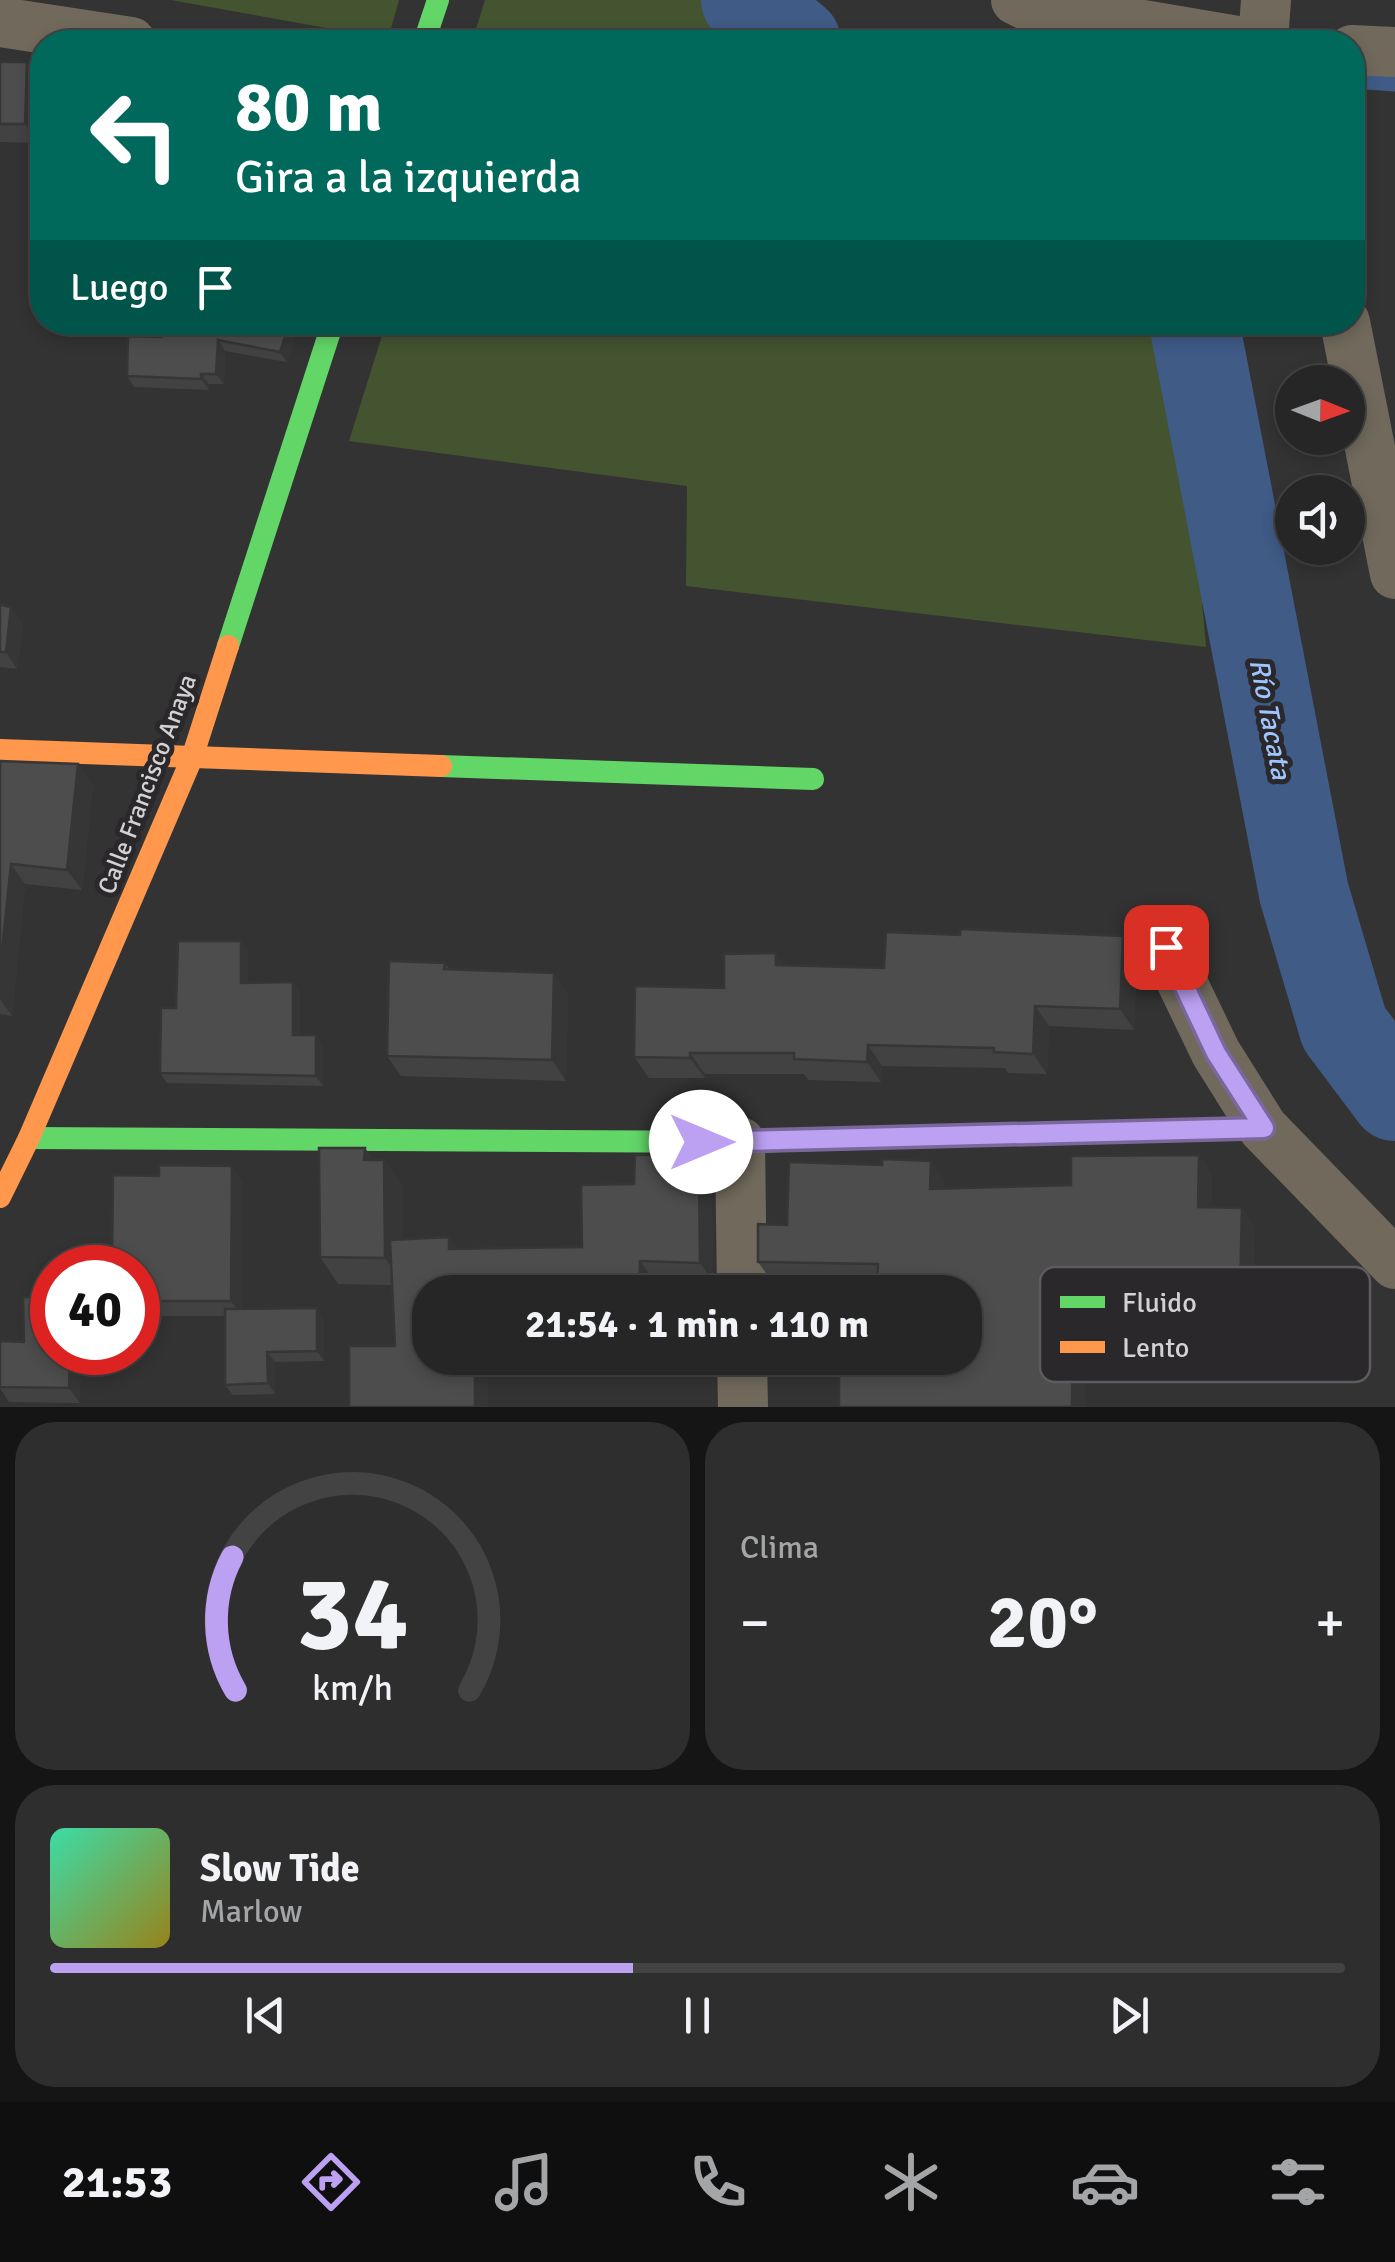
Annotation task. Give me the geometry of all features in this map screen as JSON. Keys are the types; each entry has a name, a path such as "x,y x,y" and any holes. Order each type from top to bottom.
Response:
{"street":[{"path":"428,30 438,0"},
{"path":"1016,0 1026,6 1171,30"},
{"path":"1264,30 1266,0"},
{"path":"0,22 52,30"},
{"path":"1365,51 1395,52"},
{"name":"Calle Francisco Anaya","path":"0,1197 192,758 329,335"},
{"path":"1348,335 1395,574"},
{"path":"0,750 812,779"},
{"path":"1166,947 1216,1053 1264,1128 1395,1264"},
{"path":"29,1138 740,1142 1264,1128"},
{"path":"740,1142 742,1275"},
{"path":"742,1375 742,1407"}],"green space":[{"path":"171,0 399,0 391,30 338,30"},
{"path":"485,0 711,0 748,30 476,30"},
{"path":"382,335 1165,335 1184,398 1206,647 686,586 687,486 349,441"}],"building":[{"path":"0,62 27,62 25,124 0,124"},
{"path":"286,335 280,352 218,340 216,374 201,374 201,379 127,376 128,336"},
{"path":"0,605 11,607 6,652 0,652"},
{"path":"0,761 78,764 67,870 11,864 0,970"},
{"path":"960,929 1123,936 1120,1009 1035,1006 1033,1054 994,1052 994,1048 868,1045 867,1062 794,1059 794,1053 634,1057 635,986 724,988 724,954 776,953 776,965 884,968 886,932 960,935"},
{"path":"178,941 241,941 241,983 293,982 293,1035 316,1035 316,1076 160,1073 161,1008 176,1008"},
{"path":"389,961 445,963 444,969 554,973 552,1060 387,1056"},
{"path":"319,1148 365,1148 364,1160 384,1160 385,1258 320,1257"},
{"path":"635,1155 687,1155 686,1183 699,1183 700,1263 640,1261 640,1275 412,1275 412,1375 475,1375 475,1407 349,1407 349,1346 395,1346 390,1240 449,1237 449,1249 582,1247 581,1185 634,1184"},
{"path":"1199,1155 1198,1207 1242,1208 1241,1267 1040,1267 1040,1382 1072,1382 1072,1407 839,1407 839,1375 982,1375 982,1275 878,1275 878,1264 758,1262 758,1224 787,1225 789,1162 882,1165 882,1159 931,1161 930,1189 1071,1185 1071,1156"},
{"path":"159,1165 232,1166 231,1301 160,1301 160,1245 112,1245 113,1175 159,1176"},
{"path":"23,1297 30,1297 30,1375 69,1375 69,1388 0,1387 0,1341 24,1342"},
{"path":"317,1308 317,1351 267,1352 268,1383 225,1385 225,1309"}],"waterway":[{"name":"Río Tacata","path":"746,0 782,30"},
{"path":"1365,82 1395,84"},
{"name":"Río Tacata","path":"1197,335 1304,893 1344,1028 1395,1096"}],"traffic: fast":[{"path":"428,30 438,0"},
{"path":"228,646 329,335"},
{"path":"441,766 813,779"},
{"path":"29,1138 740,1142 998,1135"}],"traffic: slow":[{"path":"0,1197 192,758 228,646"},
{"path":"0,750 441,766"},
{"path":"998,1135 1263,1128"}],"route":[{"path":"701,1142 1264,1128 1216,1053 1166,947"}]}
